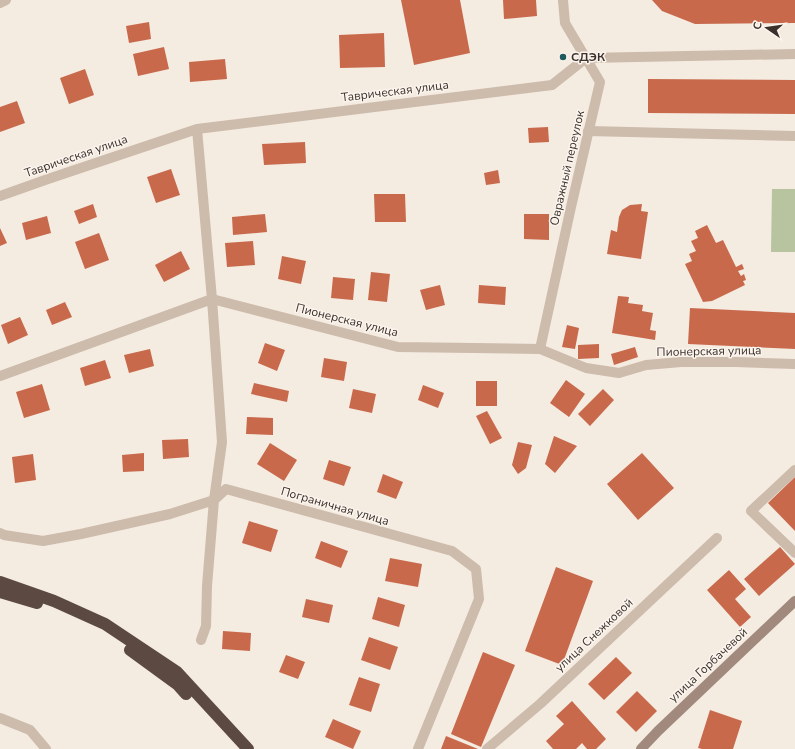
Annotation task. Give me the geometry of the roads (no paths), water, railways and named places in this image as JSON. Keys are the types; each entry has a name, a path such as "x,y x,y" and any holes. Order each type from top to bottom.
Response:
{"highway":[{"path":"0,582 54,601 105,624 177,672 248,749"},
{"path":"0,592 52,608 105,633 178,685 237,749"}],"main road":[{"name":"улица Горбачевой","path":"641,749 795,601"}],"street":[{"path":"0,3 6,0"},
{"name":"Овражный переулок","path":"540,349 600,82 565,23 563,0"},
{"path":"586,58 795,54"},
{"name":"Таврическая улица","path":"0,196 197,129 552,84 586,58"},
{"path":"197,129 212,299 222,442 214,500 207,586 206,626 200,640"},
{"path":"588,131 795,136"},
{"path":"0,376 212,299"},
{"name":"Пионерская улица","path":"212,299 398,347 540,349 586,368 619,373 646,365 681,362 795,364"},
{"path":"795,470 751,511 795,553"},
{"name":"Пограничная улица","path":"0,533 4,535 42,541 81,534 170,514 214,500 226,489 452,551 476,569 479,599 418,749"},
{"name":"улица Снежковой","path":"487,749 540,704 717,538"},
{"path":"0,718 30,730 46,749"},
{"path":"0,722 30,730"}],"place":[{"name":"СДЭК","path":"563,57"}]}
